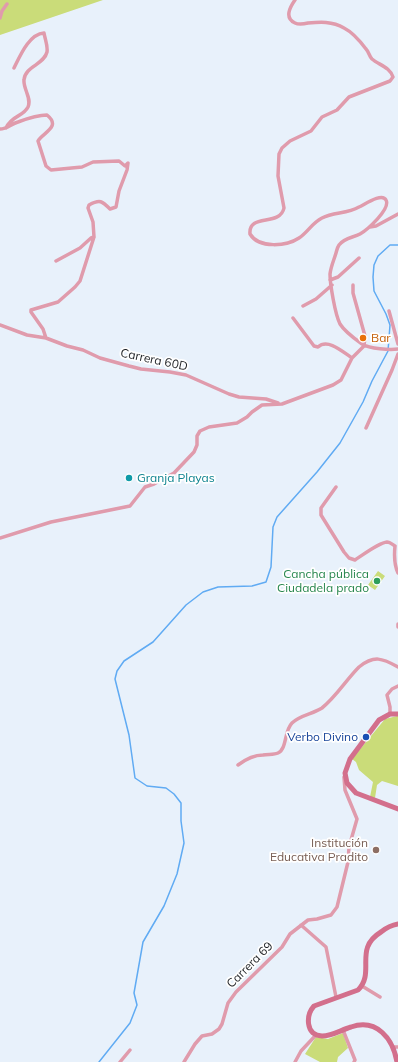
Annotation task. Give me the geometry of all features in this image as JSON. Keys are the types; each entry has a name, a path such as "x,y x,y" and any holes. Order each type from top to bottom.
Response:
{"main road":[{"path":"398,714 390,714 383,717 376,723 350,759 345,772 347,783 356,793 398,809"},
{"path":"396,924 372,938 368,944 366,951 366,969 362,986 358,990 314,1006 310,1011 308,1019 309,1027 316,1035 326,1036 352,1026 366,1025 379,1029 396,1047 397,1062"}],"street":[{"path":"295,0 289,11 293,22 298,24 329,22 345,28 368,51 371,58 391,72 392,77 390,81 348,97 339,109 322,117 310,131 284,145 279,154 278,170 284,208 283,212 278,217 255,223 250,227 250,234 255,241 264,244 291,242 299,238 314,223 325,216 350,211 377,198 384,198 387,201 386,208 378,219 359,235 343,241 337,248 332,264 330,280 334,305 340,323 344,329 364,346 381,349 397,349"},
{"path":"0,18 2,10 7,4"},
{"path":"6,129 13,118 22,115 28,108 29,100 24,79 29,69 43,59 46,54 47,47 44,33 41,33 27,43 14,68"},
{"path":"0,129 6,129 18,122 47,115 52,124 51,128 47,133 39,138 38,141 46,166 51,170 82,166 93,162 119,161 124,166 128,163 119,191 116,207 110,209 104,202 101,201 89,204 88,208 93,222 94,237 88,253 83,275 78,285 58,302 31,310 43,329 46,338"},
{"path":"369,227 376,226 398,214"},
{"path":"56,261 80,248 94,237"},
{"path":"330,280 338,277 359,258"},
{"path":"0,538 51,522 130,506 145,487 154,484 174,473 194,452 197,445 197,436 200,431 209,427 237,423 248,417 262,405 282,404 333,385 341,380 352,358 364,346 365,336 352,293 353,284"},
{"path":"303,306 316,299 332,285"},
{"path":"389,311 398,344"},
{"path":"293,318 314,346 318,347 321,344 331,344 352,358"},
{"name":"Carrera 60D","path":"0,325 27,334 46,338 62,345 83,350 100,358 129,366 186,375 228,394 239,397 266,399 282,404"},
{"path":"397,329 396,332 398,341"},
{"path":"366,428 398,354"},
{"path":"336,487 321,508 321,515 344,552 349,558 355,560 384,543 388,542 397,545 394,556 398,573"},
{"path":"238,765 249,758 277,754 280,752 283,748 286,732 291,724 321,708 359,667 366,662 373,659 381,659 398,667"},
{"path":"390,714 387,695 397,686"},
{"name":"Carrera 69","path":"184,1062 195,1044 202,1036 212,1034 219,1029 228,1003 236,992 282,947 290,934 308,920 331,915 336,907 348,862 349,847 357,819 345,790 345,772"},
{"path":"301,925 326,947 336,997"},
{"path":"362,986 380,997"},
{"path":"343,1030 353,1053 355,1060 354,1062"},
{"path":"295,1062 301,1051 316,1035"},
{"path":"120,1062 130,1050"}],"green space":[{"path":"0,0 103,0 0,35"},
{"name":"Cancha pública Ciudadela prado","path":"378,571 385,576 375,590 368,585"},
{"path":"398,716 398,786 382,781 377,785 375,798 370,797 373,782 359,770 356,762 352,759 385,719"},
{"path":"343,1033 348,1048 338,1057 337,1062 320,1062 305,1054 316,1037 328,1039"}],"waterway":[{"path":"99,1062 130,1023 137,1005 134,993 143,942 164,906 177,874 184,843 181,821 181,803 174,794 166,788 147,786 135,778 129,735 115,679 117,671 124,661 153,642 186,605 203,592 218,587 252,586 266,582 271,567 273,527 277,517 317,472 340,443 363,402 388,351 390,325 374,291 374,265 378,256 390,245 398,245"}],"place":[{"name":"Bar","path":"363,338"},
{"name":"Granja Playas","path":"129,478"},
{"name":"Cancha pública Ciudadela prado","path":"377,581"},
{"name":"Verbo Divino","path":"366,737"},
{"name":"Institución Educativa Pradito","path":"376,850"}]}
